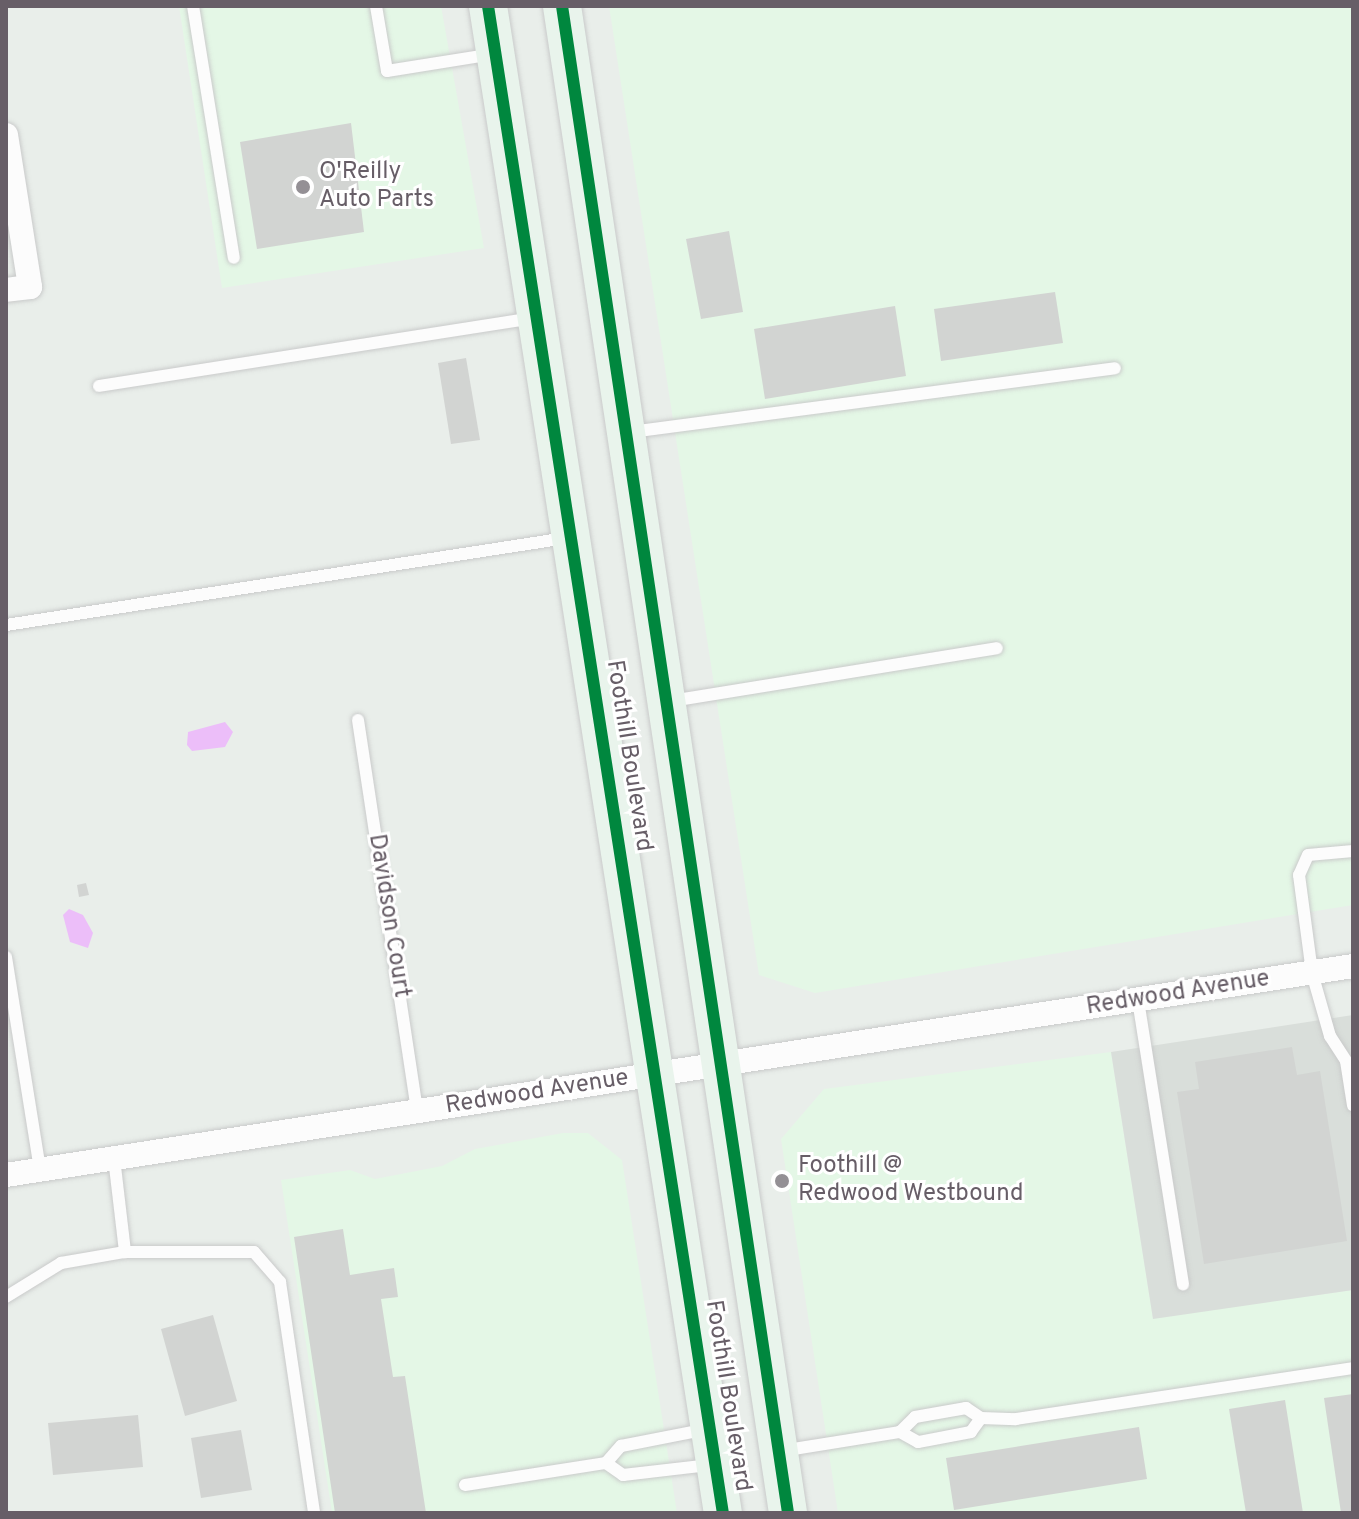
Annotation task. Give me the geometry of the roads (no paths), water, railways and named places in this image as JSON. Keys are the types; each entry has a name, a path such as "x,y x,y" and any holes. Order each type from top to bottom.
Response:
{"main road":[{"name":"Foothill Boulevard","path":"488,6 723,1513"},
{"name":"Foothill Boulevard","path":"562,6 717,1066 788,1513"}],"street":[{"path":"6,135 18,288"},
{"name":"Redwood Avenue","path":"6,1175 1353,966"}],"lane":[{"path":"193,6 234,258"},
{"path":"376,6 387,71 495,54"},
{"path":"99,386 538,317"},
{"path":"624,433 1115,368"},
{"path":"6,625 573,537"},
{"path":"664,702 997,648"},
{"name":"Davidson Court","path":"358,720 417,1112"},
{"path":"1353,851 1320,851 1302,863 1299,875 1312,973 1330,1036 1346,1061 1353,1105"},
{"path":"6,957 40,1170"},
{"path":"1138,1000 1183,1284"},
{"path":"114,1158 125,1252"},
{"path":"6,1297 61,1263 125,1252 254,1252 280,1282 314,1513"},
{"path":"778,1452 900,1432 915,1417 966,1408 981,1418 1016,1419 1353,1368"},
{"path":"900,1432 918,1442 971,1432 981,1418"},
{"path":"465,1485 606,1463 621,1446 713,1446"},
{"path":"606,1463 623,1475 713,1446"}],"place":[{"name":"O'Reilly Auto Parts","path":"303,187"},
{"name":"Foothill @ Redwood Westbound","path":"782,1181"}]}
